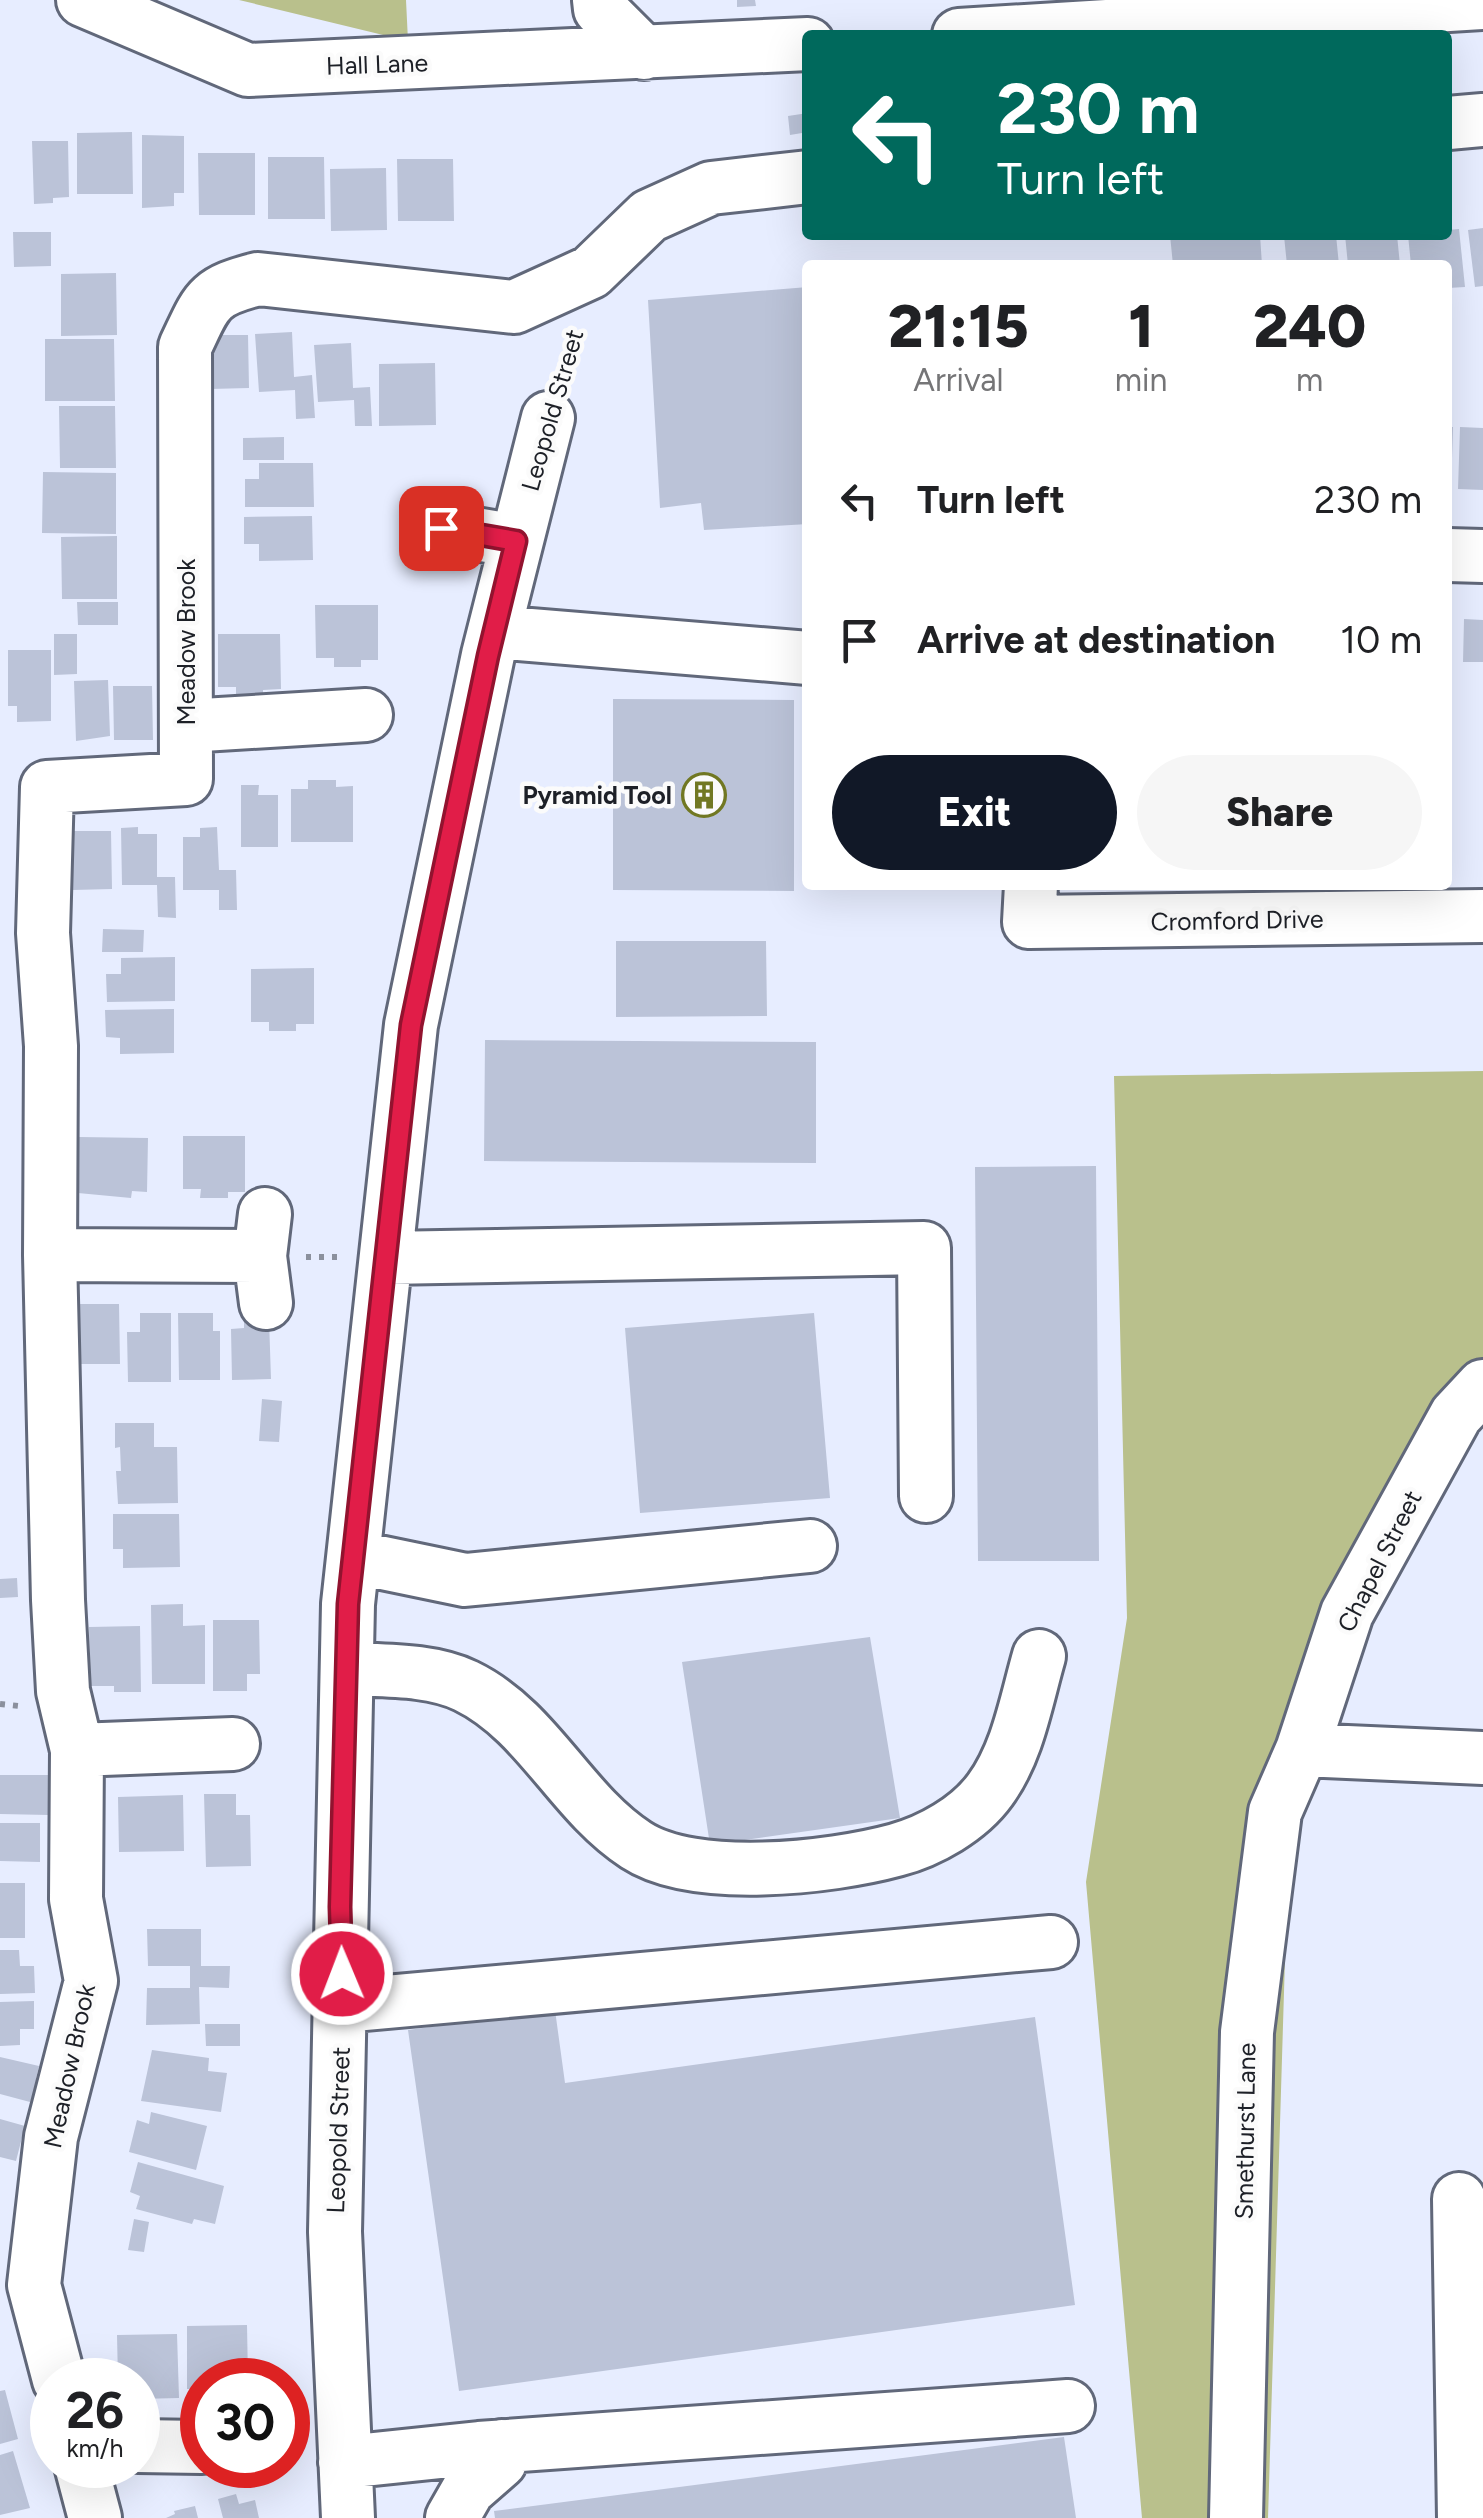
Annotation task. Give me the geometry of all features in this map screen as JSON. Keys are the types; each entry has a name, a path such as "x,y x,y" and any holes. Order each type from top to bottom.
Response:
{"street":[{"name":"Hall Lane","path":"83,0 248,70 802,44"},
{"path":"599,0 600,9 665,53"},
{"path":"1037,30 1458,3"},
{"path":"1452,123 1483,120"},
{"path":"591,272 649,216 711,188 802,178"},
{"name":"Meadow Brook","path":"53,2358 34,2286 51,2137 91,1980 76,1899 77,1750 63,1691 58,1600 50,1254 51,1046 43,933 46,787 186,778 185,347 208,298 258,279 514,307 591,272"},
{"name":"Leopold Street","path":"348,2518 335,2232 348,1604 411,1025 494,632 548,418"},
{"path":"441,528 516,541"},
{"path":"1452,555 1483,556"},
{"path":"494,632 802,658"},
{"path":"186,726 366,715"},
{"name":"Cromford Drive","path":"1031,890 1029,922 1392,901 1483,916"},
{"path":"386,1258 924,1248 926,1496"},
{"path":"50,1254 264,1258"},
{"name":"Chapel Street","path":"1302,1750 1346,1613 1456,1415 1483,1386"},
{"path":"354,1557 464,1580 810,1546"},
{"path":"346,1669 412,1673 464,1684 498,1706 540,1745 604,1821 638,1847 684,1865 736,1870 818,1863 896,1850 950,1828 989,1792 1011,1752 1040,1656"},
{"path":"77,1750 233,1744"},
{"path":"1302,1750 1483,1758"},
{"name":"Smethurst Lane","path":"1236,2518 1247,2032 1275,1812 1302,1750"},
{"path":"342,2006 1052,1942"},
{"path":"1459,2199 1464,2518"},
{"path":"344,2462 502,2446 1068,2406"},
{"path":"452,2518 468,2490 500,2462 502,2446"},
{"path":"87,2488 95,2518"}],"path":[{"name":"Leopold Street","path":"548,418 591,272"},
{"path":"264,1258 386,1258"}],"green space":[{"path":"239,0 406,0 408,41"},
{"path":"1483,1071 1483,1426 1453,1455 1360,1651 1288,1861 1268,2518 1142,2518 1086,1882 1127,1618 1114,1076"}],"building":[{"path":"737,0 755,0 756,6 737,7"},
{"path":"802,114 802,133 790,135 788,116"},
{"path":"132,132 133,194 77,194 77,133"},
{"path":"142,135 184,136 184,193 174,193 174,206 142,208"},
{"path":"32,141 68,141 69,197 34,204"},
{"path":"198,153 255,153 255,215 199,215"},
{"path":"268,157 324,157 325,219 268,219"},
{"path":"397,159 453,159 454,221 398,221"},
{"path":"386,168 387,230 331,231 330,169"},
{"path":"1483,228 1483,286 1475,287 1468,230"},
{"path":"1459,229 1465,287 1452,288 1452,260 1410,260 1408,240 1452,240 1452,230"},
{"path":"13,232 51,232 51,266 14,267"},
{"path":"1170,240 1260,240 1262,260 1172,260"},
{"path":"1284,240 1336,240 1338,260 1286,260"},
{"path":"1346,240 1398,240 1400,260 1348,260"},
{"path":"116,273 117,335 61,336 61,274"},
{"path":"802,287 802,524 704,530 701,503 660,508 648,300"},
{"path":"292,332 294,377 312,375 315,418 296,419 295,390 259,392 255,334"},
{"path":"209,335 248,335 249,388 210,389"},
{"path":"45,339 114,339 115,401 45,401"},
{"path":"351,343 353,388 370,387 372,426 355,426 354,400 318,402 314,345"},
{"path":"435,363 436,425 379,426 379,364"},
{"path":"59,406 115,406 116,468 60,468"},
{"path":"1460,427 1483,428 1483,490 1458,489"},
{"path":"284,437 284,460 243,460 243,438"},
{"path":"259,463 313,463 314,507 245,507 245,479 259,479"},
{"path":"43,472 116,473 116,534 42,533"},
{"path":"312,516 313,560 259,561 259,544 244,544 244,517"},
{"path":"117,536 117,599 62,599 61,537"},
{"path":"77,602 118,602 118,625 78,625"},
{"path":"315,605 378,605 378,660 361,660 361,667 334,667 334,658 316,658"},
{"path":"1464,619 1483,620 1483,662 1463,662"},
{"path":"54,634 77,634 77,674 54,675"},
{"path":"218,634 280,634 281,689 263,690 263,696 236,696 236,687 218,687"},
{"path":"8,650 51,650 51,721 17,722 17,706 8,706"},
{"path":"108,680 110,736 76,741 74,681"},
{"path":"113,686 152,686 153,740 114,740"},
{"name":"Pyramid Tool","path":"613,699 794,700 794,891 613,890"},
{"path":"308,780 336,780 336,787 353,786 353,842 291,842 291,789 308,789"},
{"path":"241,785 259,785 258,795 278,795 278,847 241,847"},
{"path":"138,827 138,834 157,834 157,877 175,877 176,918 158,917 157,885 122,885 121,828"},
{"path":"217,827 219,870 236,870 237,910 219,910 219,890 183,890 183,837 200,837 200,828"},
{"path":"72,831 111,831 112,889 73,890"},
{"path":"103,929 144,930 143,952 102,952"},
{"path":"616,941 766,941 767,1016 616,1017"},
{"path":"175,957 175,1001 107,1002 106,974 121,974 121,958"},
{"path":"314,968 314,1024 296,1024 296,1031 269,1031 269,1022 251,1022 251,969"},
{"path":"174,1009 174,1053 120,1054 120,1038 106,1037 105,1010"},
{"path":"485,1040 816,1042 816,1163 484,1161"},
{"path":"183,1136 245,1136 245,1192 228,1192 228,1198 200,1198 201,1189 183,1189"},
{"path":"79,1137 148,1138 147,1192 132,1191 131,1198 78,1193"},
{"path":"1096,1166 1099,1561 978,1561 975,1167"},
{"path":"79,1304 119,1304 120,1364 80,1364"},
{"path":"140,1313 171,1313 171,1382 128,1382 127,1332 140,1332"},
{"path":"178,1313 213,1313 213,1331 220,1331 220,1380 179,1380"},
{"path":"814,1313 830,1498 640,1513 625,1328"},
{"path":"269,1319 271,1379 232,1380 231,1329 244,1328 244,1320"},
{"path":"262,1399 282,1401 279,1442 259,1441"},
{"path":"115,1423 154,1423 154,1447 177,1447 178,1503 118,1504 116,1471 121,1471 120,1447 115,1448"},
{"path":"113,1514 179,1514 180,1567 123,1568 123,1549 113,1549"},
{"path":"17,1578 18,1597 0,1598 0,1579"},
{"path":"183,1604 183,1626 205,1625 205,1684 152,1684 151,1605"},
{"path":"213,1620 259,1620 260,1674 247,1674 247,1691 213,1691"},
{"path":"140,1626 141,1692 114,1692 114,1686 90,1686 89,1627"},
{"path":"870,1637 900,1818 710,1845 682,1662"},
{"path":"0,1775 49,1775 49,1815 0,1814"},
{"path":"204,1794 236,1794 236,1815 250,1815 251,1866 206,1867"},
{"path":"183,1795 184,1851 119,1852 118,1797"},
{"path":"0,1823 40,1823 40,1862 0,1861"},
{"path":"0,1883 25,1883 25,1938 0,1938"},
{"path":"147,1929 201,1929 201,1966 230,1966 229,1988 199,1987 200,2024 146,2025 147,1988 190,1988 190,1966 148,1966"},
{"path":"0,1950 19,1950 20,1966 34,1966 35,1993 0,1994"},
{"path":"34,2001 34,2029 20,2029 20,2045 0,2046 0,2002"},
{"path":"555,2010 565,2083 1035,2017 1075,2305 459,2391 408,2030"},
{"path":"205,2024 240,2024 240,2046 206,2046"},
{"path":"152,2050 209,2058 208,2071 227,2073 221,2112 141,2101"},
{"path":"0,2057 39,2066 39,2081 30,2102 0,2094"},
{"path":"151,2112 207,2126 196,2170 129,2152 137,2120 149,2124"},
{"path":"0,2119 25,2126 16,2161 0,2157"},
{"path":"138,2162 224,2186 215,2224 194,2219 192,2224 136,2209 140,2196 130,2192"},
{"path":"134,2219 149,2222 144,2252 128,2250"},
{"path":"247,2325 248,2358 187,2358 187,2326"},
{"path":"177,2334 179,2398 160,2398 160,2358 118,2358 117,2335"},
{"path":"5,2390 18,2439 0,2444 0,2391"},
{"path":"1064,2437 1076,2518 495,2518 494,2511"},
{"path":"13,2451 30,2508 0,2515 0,2455"},
{"path":"236,2494 239,2504 255,2500 259,2518 223,2518 218,2499"},
{"path":"195,2506 198,2518 166,2518 174,2511"}],"place":[{"name":"Pyramid Tool","path":"704,795"}],"route":[{"path":"342,1974 340,1907 348,1604 411,1025 516,541 441,528"}]}
